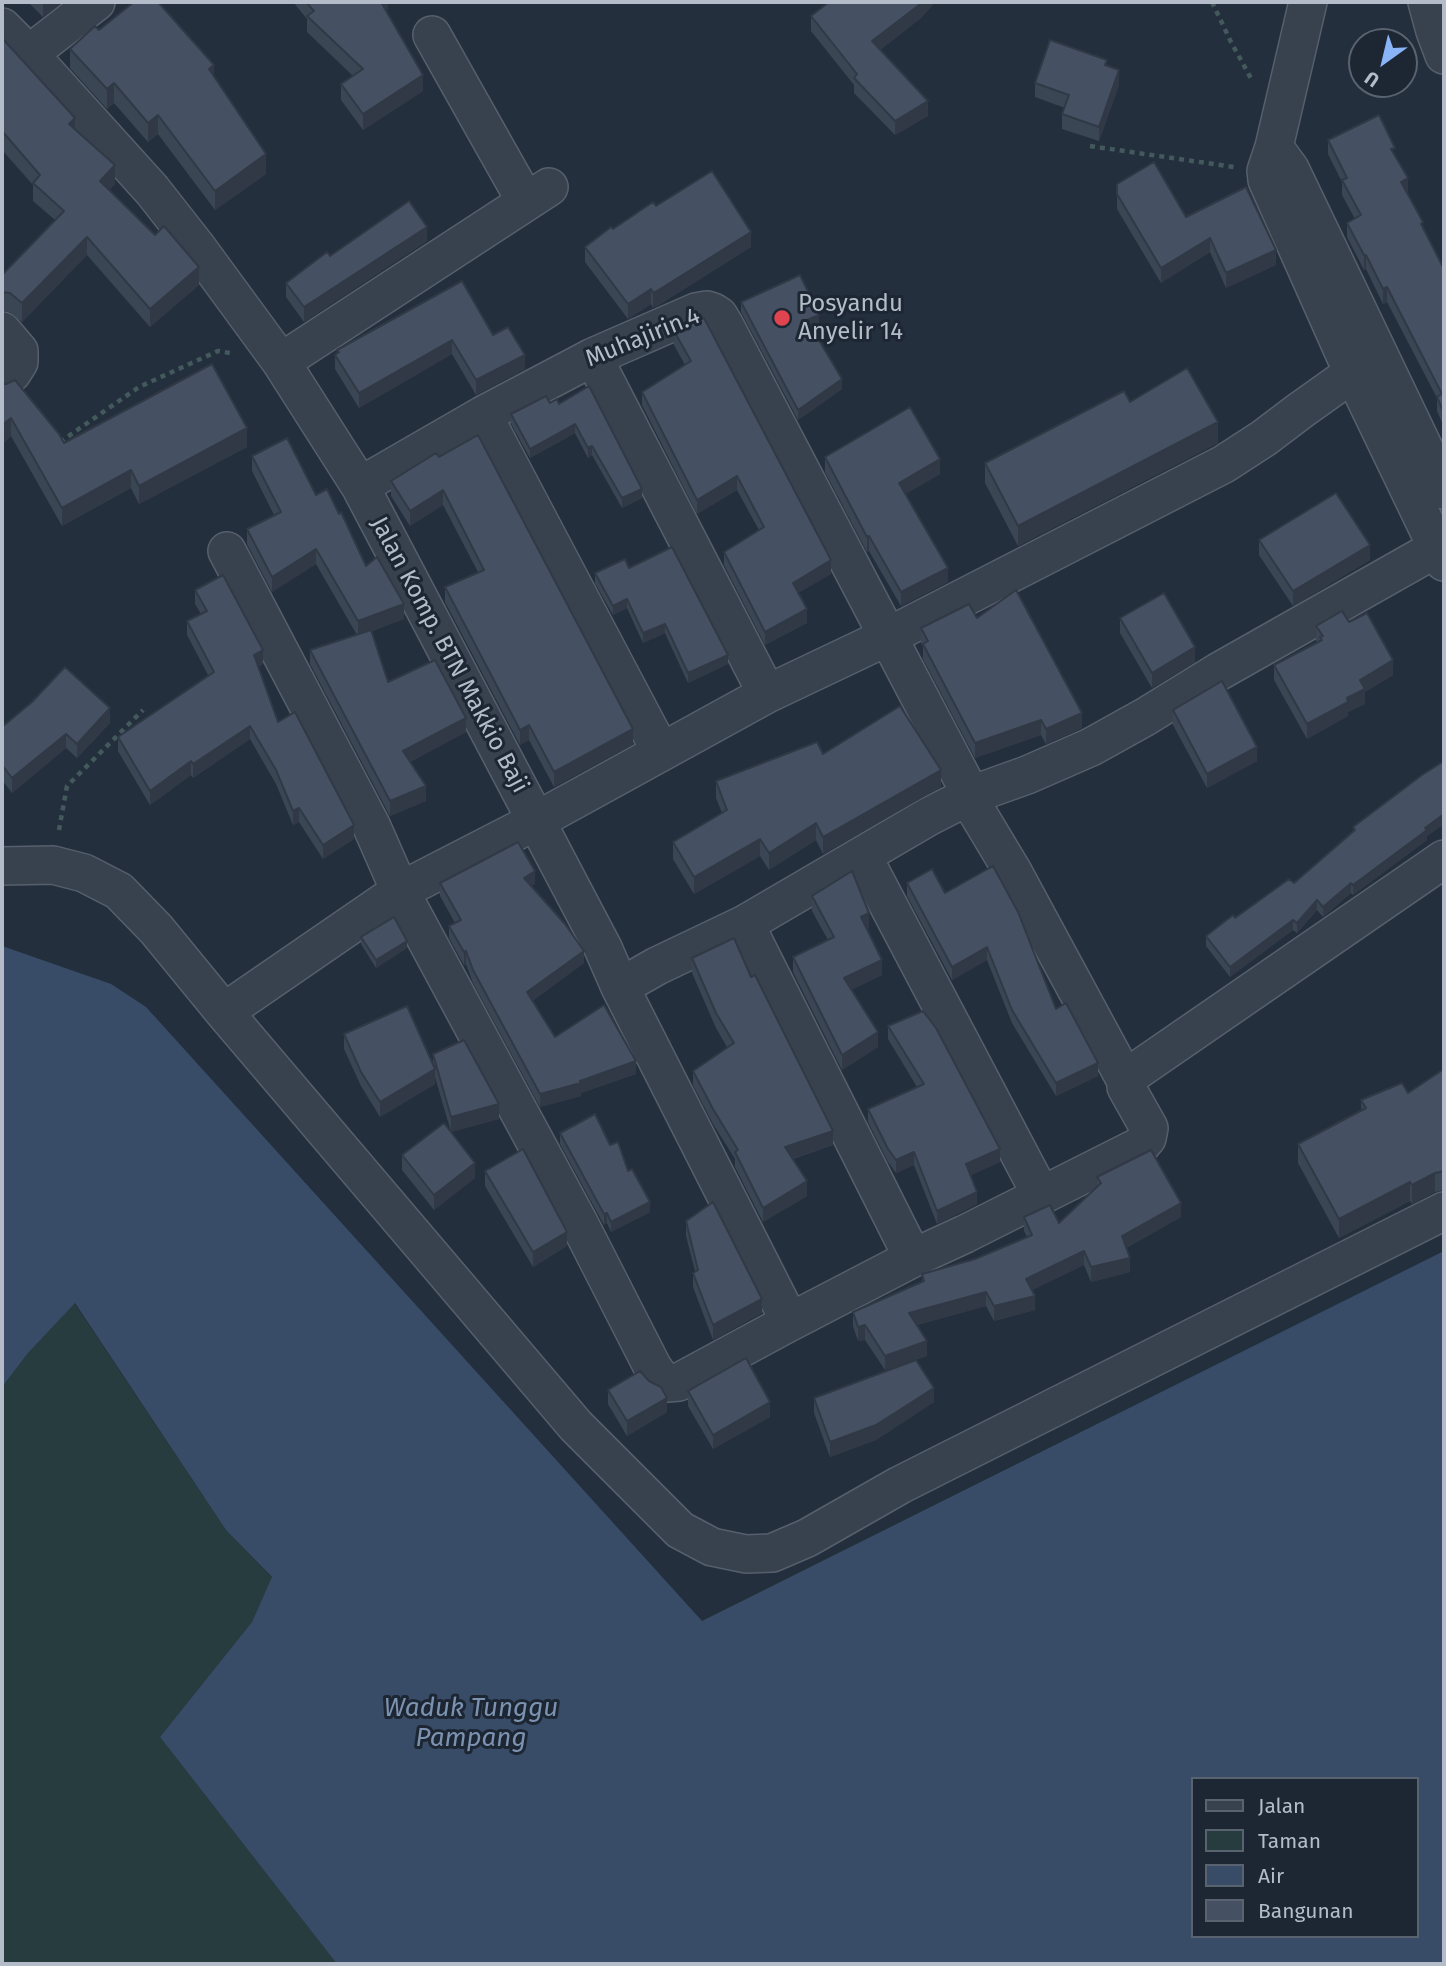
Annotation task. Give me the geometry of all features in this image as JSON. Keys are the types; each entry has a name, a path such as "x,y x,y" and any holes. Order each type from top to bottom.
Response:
{"street":[{"path":"29,54 96,2"},
{"path":"620,987 657,966 745,924 928,817 970,796 1091,747 1218,672 1441,555 1353,373 1267,180 1308,2"},
{"path":"1427,2 1444,55"},
{"name":"Jalan Komp. BTN Makkio Baji","path":"2,27 152,190 196,246 281,362 360,486 603,948 620,987 790,1322"},
{"path":"281,362 538,194 432,35"},
{"path":"1273,149 1290,169 1444,490"},
{"name":"Muhajirin.4","path":"360,486 483,415 593,357 696,312 707,310 719,316 889,636"},
{"path":"2,331 19,351 19,362 2,382"},
{"path":"593,357 767,694"},
{"path":"224,1012 400,891 536,821 767,694 889,636 1224,464 1353,373"},
{"path":"483,415 661,752"},
{"path":"227,551 371,825 400,891 653,1368 661,1379 673,1384 913,1258 1140,1146 1147,1138 1149,1128 1126,1087 1126,1081 970,796 889,636"},
{"path":"863,856 1041,1195"},
{"path":"1126,1081 1129,1076 1228,1006 1444,859"},
{"path":"2,866 53,865 84,873 119,891 156,929 585,1435 680,1530 712,1547 746,1554 772,1553 807,1538 900,1485 1444,1210"},
{"path":"745,924 913,1258"}],"path":[{"path":"1090,146 1273,149 1231,42 1212,2"},
{"path":"60,442 139,387 218,351 281,362"},
{"path":"53,865 67,786 143,710"}],"green space":[{"path":"74,1303 226,1530 272,1578 252,1622 160,1737 337,1964 2,1964 2,1387 28,1353"}],"water":[{"name":"Waduk Tunggu Pampang","path":"2,946 111,984 146,1007 702,1621 1444,1251 1444,1964 337,1964 160,1737 252,1622 272,1577 226,1530 75,1303 28,1353 2,1387"}],"building":[{"path":"134,2 158,2 214,65 209,69 266,154 215,191 158,115 148,123 114,83 107,89 70,49 95,26 99,30"},
{"path":"306,2 381,2 423,75 363,114 341,84 363,69 307,16 314,11"},
{"path":"829,2 923,2 872,41 928,101 895,121 854,78 857,74 811,16"},
{"path":"2,38 75,118 69,124 115,165 100,181 155,235 164,226 199,267 150,309 87,237 22,303 10,293 2,292 2,275 64,211 33,183 40,175 2,131"},
{"path":"1050,40 1107,60 1105,65 1119,70 1099,127 1062,114 1069,95 1035,83"},
{"path":"1379,115 1395,148 1391,149 1408,178 1401,182 1444,269 1444,413 1437,397 1442,394 1387,287 1383,289 1347,223 1361,215 1342,180 1347,178 1328,140"},
{"path":"1154,162 1186,217 1246,187 1276,250 1226,273 1210,238 1161,268 1117,194 1117,184"},
{"path":"712,171 751,232 657,291 653,293 651,289 628,304 585,247 611,227 613,229 653,202 656,206"},
{"path":"409,201 427,227 304,307 286,283 327,252 330,256"},
{"path":"800,275 819,315 807,320 842,379 798,410 741,302"},
{"path":"462,281 493,335 508,327 525,355 476,380 452,340 359,393 335,355 339,352 337,350"},
{"path":"704,318 831,560 793,583 807,609 765,632 724,552 764,527 737,476 697,500 642,392 691,361 674,331"},
{"path":"212,364 247,428 139,486 131,470 62,508 11,418 2,425 2,384 15,380 64,443"},
{"path":"1187,368 1218,422 1018,526 985,463 1124,391 1130,402"},
{"path":"589,386 642,489 622,498 592,446 588,448 575,424 530,449 511,414 546,396 550,403 557,399 559,404"},
{"path":"910,407 940,459 899,483 948,568 901,592 869,536 867,537 825,457"},
{"path":"478,435 633,729 554,772 529,725 520,730 445,587 484,570 443,490 410,511 391,481 436,453 439,457"},
{"path":"287,438 316,495 327,489 366,566 377,557 404,604 358,621 316,549 272,577 247,529 281,512 252,456"},
{"path":"1336,493 1370,545 1293,591 1259,540"},
{"path":"672,547 728,655 688,673 665,624 643,633 627,599 613,606 595,573 625,559 629,568"},
{"path":"223,575 263,650 254,655 278,722 295,712 354,825 323,845 299,808 293,811 276,770 250,726 193,764 191,761 150,791 118,737 214,672 187,621 207,611 195,590"},
{"path":"1016,590 1082,713 1046,729 1041,720 975,743 923,644 928,641 921,628 969,604 977,618"},
{"path":"1164,593 1195,647 1152,673 1120,618"},
{"path":"1342,611 1349,622 1367,613 1393,660 1360,680 1365,689 1347,698 1348,702 1307,724 1274,665 1322,640 1320,637 1323,636 1316,626"},
{"path":"371,630 388,682 435,660 466,718 403,751 426,786 390,801 310,650"},
{"path":"65,667 110,708 77,744 66,734 12,778 2,765 2,727 32,702"},
{"path":"1222,681 1257,747 1207,774 1173,710"},
{"path":"900,706 941,770 823,837 816,823 769,853 760,839 694,877 673,842 727,810 716,781 817,742 823,754"},
{"path":"1444,761 1444,814 1425,828 1427,830 1353,885 1351,883 1323,907 1317,900 1297,923 1293,920 1230,967 1206,936 1289,879 1294,883 1355,830 1353,827"},
{"path":"518,842 535,871 524,878 565,924 584,951 527,992 555,1037 604,1005 636,1061 580,1081 581,1083 540,1094 473,970 466,951 464,952 449,926 461,920 440,883"},
{"path":"993,866 1018,912 1056,1009 1066,1003 1098,1063 1056,1083 1012,1010 987,947 952,967 907,883 932,869 945,893"},
{"path":"852,871 869,913 861,917 882,960 844,978 878,1032 842,1055 793,957 834,937 812,896"},
{"path":"394,917 407,941 376,960 361,937"},
{"path":"734,938 751,977 755,975 833,1131 785,1147 807,1181 763,1208 735,1152 738,1150 693,1071 734,1043 716,1013 692,958"},
{"path":"407,1006 435,1069 380,1102 361,1072 344,1034"},
{"path":"923,1011 936,1028 1000,1149 966,1164 977,1192 937,1211 914,1152 896,1160 868,1109 924,1084 888,1026"},
{"path":"464,1040 499,1104 451,1117 433,1054"},
{"path":"1444,1069 1444,1171 1412,1185 1410,1182 1339,1219 1298,1144 1366,1108 1361,1100 1402,1083 1408,1093"},
{"path":"595,1114 610,1145 618,1142 628,1171 632,1169 650,1202 611,1222 560,1133"},
{"path":"444,1123 475,1163 434,1195 402,1155"},
{"path":"523,1149 567,1232 533,1252 485,1171"},
{"path":"1151,1150 1181,1203 1122,1236 1130,1258 1091,1267 1084,1251 1026,1279 1035,1296 994,1306 986,1292 909,1313 927,1341 885,1356 865,1325 858,1327 853,1312 924,1281 922,1274 975,1259 1032,1235 1024,1217 1050,1205 1059,1223 1101,1183 1097,1177"},
{"path":"713,1202 762,1299 713,1325 693,1273 698,1270 686,1221"},
{"path":"746,1358 770,1402 713,1435 688,1391"},
{"path":"916,1360 934,1388 876,1425 830,1442 814,1398"},
{"path":"640,1371 649,1381 661,1387 667,1398 627,1421 608,1390"}],"place":[{"name":"Posyandu Anyelir 14","path":"782,318"}]}
